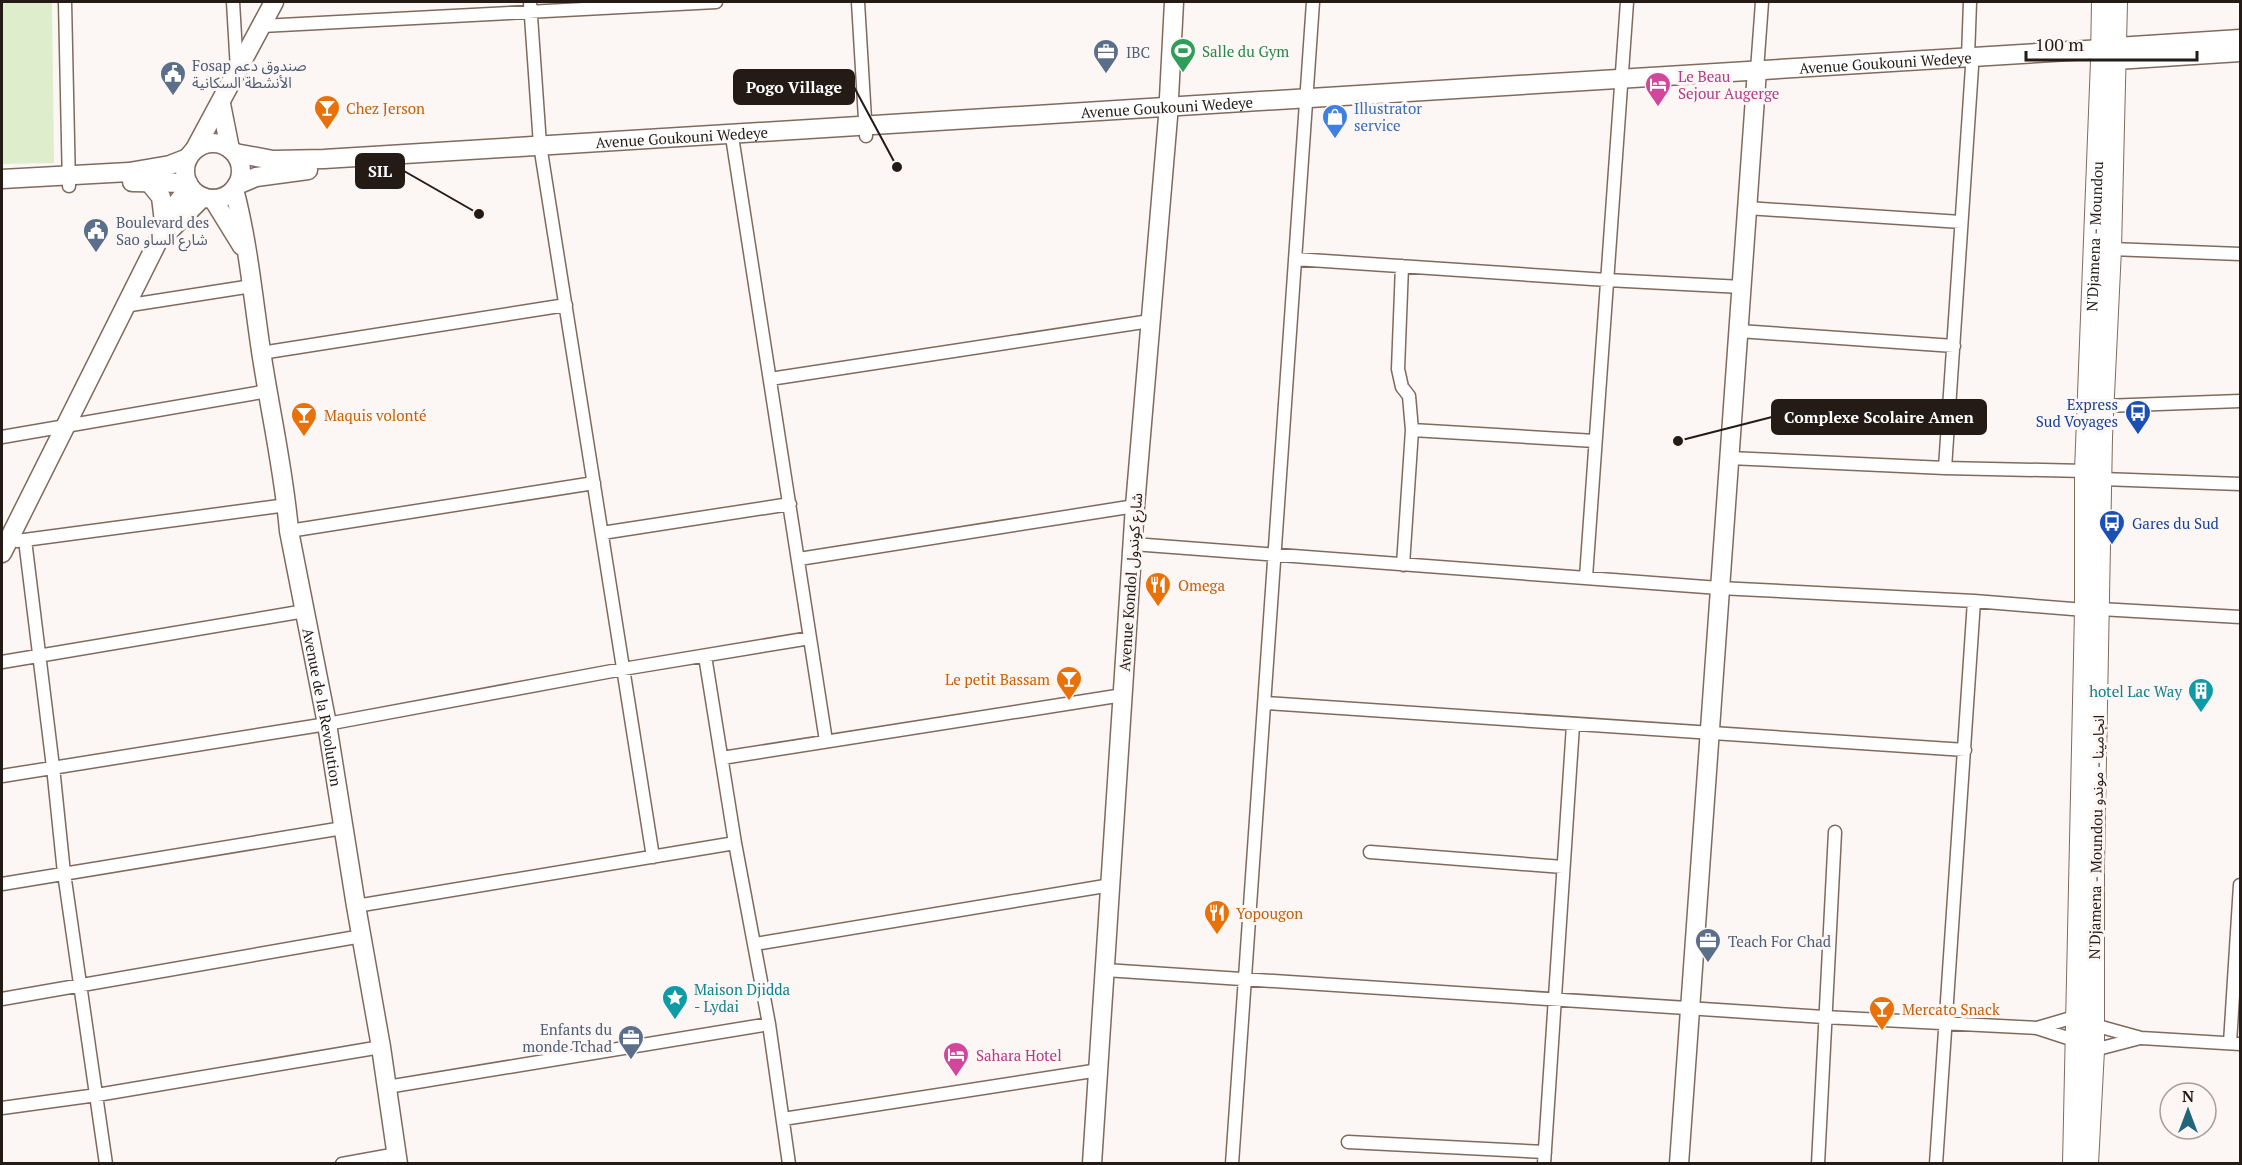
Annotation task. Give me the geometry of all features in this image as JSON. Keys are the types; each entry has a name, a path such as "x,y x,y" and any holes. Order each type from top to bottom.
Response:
{"main road":[{"name":"N'Djamena - Moundou","path":"2102,2 2109,54 2111,249 2102,438"},
{"name":"N'Djamena - Moundou","path":"2093,475 2109,54 2117,2"},
{"name":"N'Djamena - Moundou انجامينا - موندو","path":"2073,1164 2086,1020 2093,475 2102,438"},
{"name":"N'Djamena - Moundou انجامينا - موندو","path":"2085,1045 2088,1164"}],"street":[{"path":"65,2 69,181"},
{"path":"233,2 237,74"},
{"path":"199,192 185,171 274,2"},
{"path":"262,26 531,7 716,2"},
{"path":"858,2 866,130"},
{"name":"Avenue Kondol شارع كوندول","path":"1092,1164 1135,506 1168,112 1174,2"},
{"path":"1232,1164 1313,2"},
{"path":"1586,578 1627,2"},
{"path":"1679,1164 1708,732 1762,2"},
{"path":"1945,468 1970,62 1970,2"},
{"path":"531,7 541,150 653,858"},
{"path":"2109,54 2241,39"},
{"path":"2109,54 2241,52"},
{"name":"Avenue Goukouni Wedeye","path":"236,187 256,177 271,174 541,150 2109,54"},
{"path":"2,179 148,181 221,198 236,187 241,172 240,165 232,151 220,104"},
{"name":"Avenue Goukouni Wedeye","path":"232,151 273,160 733,143 866,130"},
{"path":"2,190 150,170 170,165 213,143 232,151"},
{"path":"733,143 826,741"},
{"path":"3,547 158,241 164,222 161,197 148,181"},
{"name":"Avenue de la Revolution","path":"236,187 287,505 289,531 327,724 398,1159"},
{"path":"164,222 199,192"},
{"path":"158,241 199,192"},
{"name":"Avenue de la Revolution","path":"199,192 246,251"},
{"path":"1747,208 1961,222"},
{"path":"2111,249 2241,254"},
{"path":"1295,259 1742,287"},
{"path":"1402,266 1398,369 1399,379 1409,396 1412,430 1403,565"},
{"path":"124,306 252,286"},
{"path":"261,353 566,305"},
{"path":"770,379 1150,321"},
{"path":"1739,331 1954,346"},
{"path":"2,437 268,391"},
{"path":"2104,406 2241,401"},
{"path":"1412,430 1595,441"},
{"path":"1729,458 2241,484"},
{"path":"289,531 594,483"},
{"path":"602,532 790,504"},
{"path":"3,547 25,540 287,505"},
{"path":"799,559 1135,506"},
{"path":"25,540 64,873 106,1164"},
{"path":"1133,544 1719,588 2241,617"},
{"path":"1936,1164 1974,601"},
{"path":"2,663 305,611"},
{"path":"2,776 327,724 623,669 810,638"},
{"path":"705,656 735,843 769,1024 789,1164"},
{"path":"722,758 1123,695"},
{"path":"1265,703 1965,750"},
{"path":"1348,1142 1545,1158 1573,725"},
{"path":"2,884 343,828"},
{"path":"1818,1164 1835,832"},
{"path":"356,906 735,843"},
{"path":"1370,852 1563,867"},
{"path":"755,944 1111,885"},
{"path":"2037,1029 2085,1045 2141,1038 2235,1044 2241,885"},
{"path":"2,999 362,936"},
{"path":"1105,970 2037,1029 2086,1020 2141,1038"},
{"path":"387,1087 769,1024"},
{"path":"2,1108 97,1095 381,1047"},
{"path":"783,1119 1099,1070"},
{"path":"342,1164 398,1159"}],"green space":[{"path":"2,2 52,2 54,163 2,164"}],"place":[{"name":"Salle du Gym","path":"1183,74"},
{"name":"IBC","path":"1106,75"},
{"name":"Fosap صندوق دعم الأنشطة السكانية","path":"173,97"},
{"name":"Le Beau Sejour Augerge","path":"1658,108"},
{"name":"Chez Jerson","path":"327,131"},
{"name":"Illustrator service","path":"1335,140"},
{"name":"Pogo Village","path":"897,167"},
{"name":"SIL","path":"479,214"},
{"name":"Boulevard des Sao شارع الساو","path":"96,254"},
{"name":"Express Sud Voyages","path":"2138,436"},
{"name":"Maquis volonté","path":"304,438"},
{"name":"Complexe Scolaire Amen","path":"1678,441"},
{"name":"Gares du Sud","path":"2112,546"},
{"name":"Omega","path":"1158,608"},
{"name":"Le petit Bassam","path":"1069,702"},
{"name":"hotel Lac Way","path":"2201,714"},
{"name":"Yopougon","path":"1217,936"},
{"name":"Teach For Chad","path":"1708,964"},
{"name":"Maison Djidda - Lydai","path":"675,1021"},
{"name":"Mercato Snack","path":"1882,1032"},
{"name":"Enfants du monde Tchad","path":"631,1061"},
{"name":"Sahara Hotel","path":"956,1078"}]}
